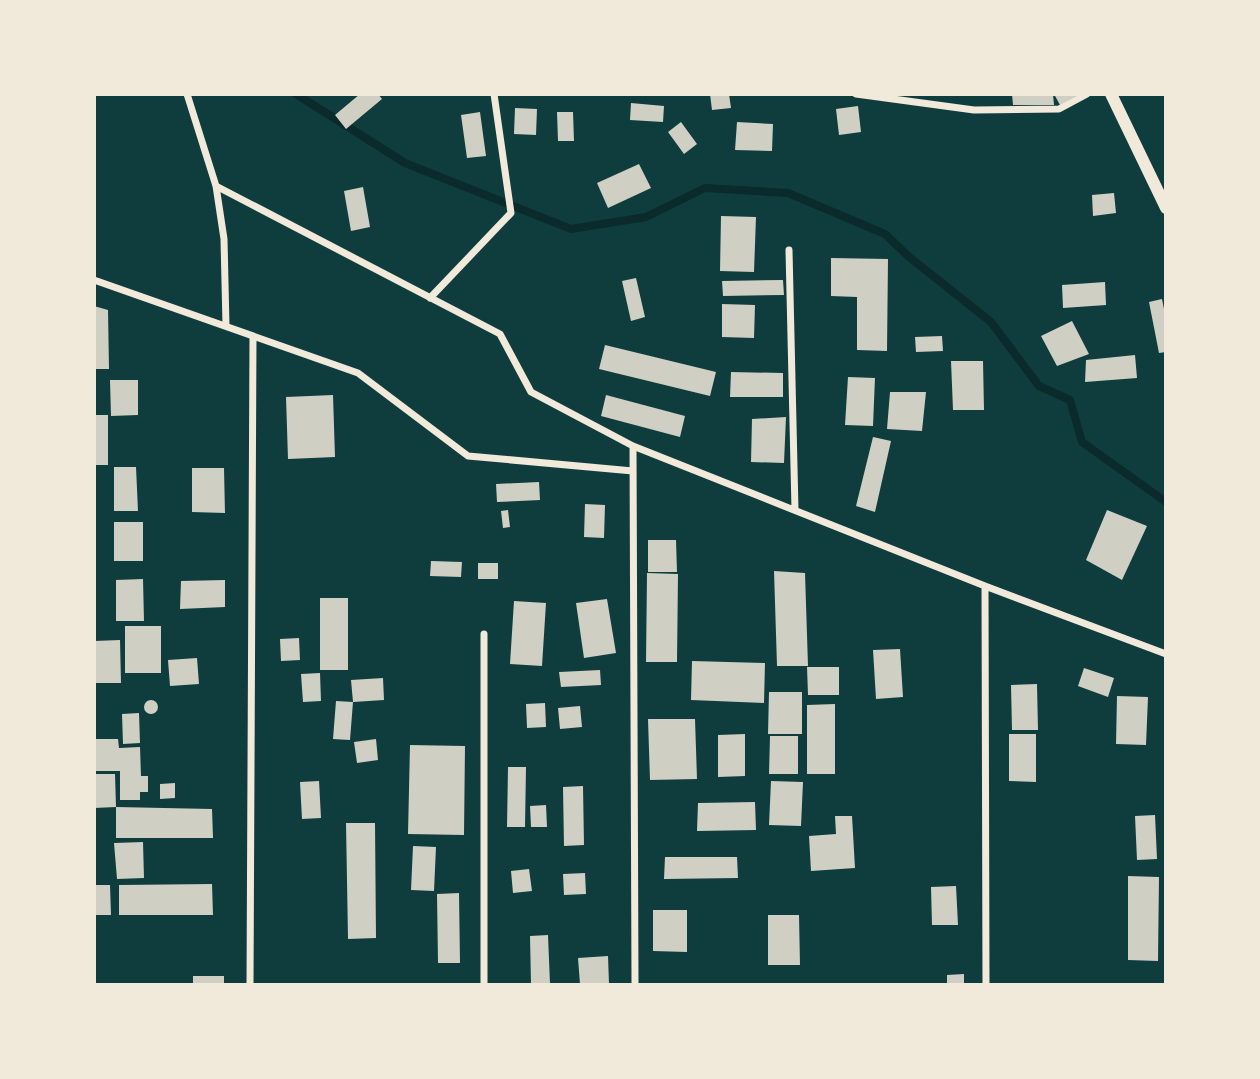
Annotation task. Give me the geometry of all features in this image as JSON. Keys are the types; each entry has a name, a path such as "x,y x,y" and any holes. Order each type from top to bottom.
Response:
{"street":[{"path":"187,94 216,186 224,239 226,326"},
{"path":"430,298 511,213 494,94"},
{"path":"856,94 974,110 1059,109 1087,94"},
{"path":"1111,94 1166,208"},
{"path":"216,186 500,334 531,392 634,446 985,586 1166,654"},
{"path":"789,250 795,510"},
{"path":"94,280 358,373 468,456 634,471"},
{"path":"250,985 253,336"},
{"path":"634,446 635,985"},
{"path":"985,586 986,985"},
{"path":"484,634 484,985"}],"building":[{"path":"360,94 378,94 382,99 346,129 335,115"},
{"path":"710,94 729,94 731,108 712,110"},
{"path":"1012,94 1053,94 1054,105 1013,105"},
{"path":"1054,94 1080,94 1060,105"},
{"path":"631,103 664,106 663,122 630,120"},
{"path":"858,106 861,132 839,135 836,109"},
{"path":"515,108 537,109 536,135 514,134"},
{"path":"480,112 486,156 467,158 461,115"},
{"path":"557,112 573,112 574,141 558,141"},
{"path":"681,122 697,144 684,154 668,132"},
{"path":"737,122 773,124 772,151 735,150"},
{"path":"639,164 651,188 608,208 597,183"},
{"path":"363,187 370,227 351,231 344,191"},
{"path":"1114,193 1116,213 1093,216 1092,195"},
{"path":"721,216 756,217 754,272 720,271"},
{"path":"831,258 888,259 887,351 857,350 857,297 831,296"},
{"path":"636,278 645,317 631,321 622,281"},
{"path":"783,280 784,295 723,296 722,281"},
{"path":"1105,282 1106,305 1063,308 1062,285"},
{"path":"1162,299 1166,319 1166,352 1159,353 1149,302"},
{"path":"722,304 755,305 754,338 722,337"},
{"path":"94,306 108,310 109,369 94,369"},
{"path":"1072,321 1089,354 1057,366 1041,336"},
{"path":"942,336 943,351 916,352 915,337"},
{"path":"605,345 716,372 710,396 599,369"},
{"path":"1135,355 1137,378 1085,382 1086,360"},
{"path":"951,361 983,361 984,410 953,410"},
{"path":"731,372 783,373 783,397 730,397"},
{"path":"848,377 875,378 873,426 845,425"},
{"path":"110,380 138,380 138,415 111,416"},
{"path":"890,392 926,392 922,431 887,429"},
{"path":"333,395 335,457 288,459 286,397"},
{"path":"606,395 685,416 680,437 601,416"},
{"path":"94,415 108,415 108,465 94,465"},
{"path":"786,417 784,463 751,462 752,419"},
{"path":"873,437 891,441 875,512 856,506"},
{"path":"114,467 136,467 138,511 114,511"},
{"path":"192,468 224,468 225,513 192,512"},
{"path":"539,482 540,500 497,502 496,484"},
{"path":"585,504 605,505 604,538 584,537"},
{"path":"508,510 510,527 503,528 501,511"},
{"path":"1107,510 1147,526 1122,580 1086,560"},
{"path":"114,522 143,522 143,561 114,561"},
{"path":"648,540 676,540 677,572 648,572"},
{"path":"431,561 462,562 461,577 430,576"},
{"path":"478,563 498,563 498,579 478,579"},
{"path":"774,571 805,573 808,666 777,666"},
{"path":"647,573 678,574 677,662 646,662"},
{"path":"143,579 144,621 116,621 116,580"},
{"path":"225,580 225,607 180,609 181,581"},
{"path":"320,598 348,598 348,670 320,670"},
{"path":"607,599 616,653 584,658 576,603"},
{"path":"514,601 546,603 542,666 510,664"},
{"path":"125,626 161,626 161,673 125,673"},
{"path":"299,638 300,660 281,661 280,639"},
{"path":"120,640 121,683 94,683 94,641"},
{"path":"900,649 903,697 876,699 873,650"},
{"path":"197,658 199,684 170,686 168,660"},
{"path":"692,661 765,663 764,703 691,700"},
{"path":"807,667 839,667 839,695 808,695"},
{"path":"1084,668 1114,678 1108,697 1078,686"},
{"path":"600,670 601,685 561,687 559,672"},
{"path":"320,673 321,701 303,702 301,674"},
{"path":"383,678 384,700 353,702 351,680"},
{"path":"1037,684 1038,730 1012,730 1011,685"},
{"path":"769,692 802,692 802,734 768,734"},
{"path":"1117,696 1148,697 1146,745 1116,744"},
{"path":"148,700 154,700 158,707 154,714 148,714 144,710 144,704"},
{"path":"336,701 353,702 350,740 333,739"},
{"path":"545,703 546,727 527,728 526,704"},
{"path":"835,704 835,774 807,774 807,705"},
{"path":"580,706 582,727 560,729 558,708"},
{"path":"139,713 140,743 123,744 122,714"},
{"path":"648,719 695,719 697,779 650,780"},
{"path":"745,734 745,776 718,777 718,735"},
{"path":"1009,734 1036,734 1036,782 1009,781"},
{"path":"770,736 798,736 798,774 769,774"},
{"path":"95,739 118,739 119,748 140,747 141,776 148,776 148,792 140,792 140,800 120,800 120,771 96,771"},
{"path":"376,739 378,760 357,763 354,742"},
{"path":"410,745 465,746 464,835 408,834"},
{"path":"508,767 526,767 525,827 507,827"},
{"path":"94,774 115,774 116,807 94,808"},
{"path":"319,781 321,818 302,819 300,782"},
{"path":"771,781 803,782 801,826 769,825"},
{"path":"175,783 175,798 160,799 160,784"},
{"path":"583,786 584,845 564,846 563,787"},
{"path":"755,802 756,830 697,831 698,803"},
{"path":"546,805 547,827 531,827 530,806"},
{"path":"116,807 212,809 213,838 116,838"},
{"path":"1155,815 1157,859 1137,860 1135,816"},
{"path":"835,816 852,816 855,868 811,871 809,836 836,834"},
{"path":"346,823 375,823 376,938 348,939"},
{"path":"143,842 144,878 117,879 114,843"},
{"path":"413,846 436,847 434,891 411,890"},
{"path":"665,857 737,857 738,878 664,879"},
{"path":"529,869 532,891 513,893 511,871"},
{"path":"585,873 586,894 564,895 563,874"},
{"path":"1128,876 1159,877 1158,961 1128,960"},
{"path":"212,884 213,915 119,915 119,885"},
{"path":"94,885 110,885 111,915 94,915"},
{"path":"956,886 958,925 932,925 931,887"},
{"path":"459,893 460,963 438,963 437,894"},
{"path":"653,910 687,910 687,952 653,951"},
{"path":"768,915 799,915 800,965 768,965"},
{"path":"548,935 550,984 531,984 530,936"},
{"path":"608,956 609,984 580,984 578,958"},
{"path":"964,974 964,984 947,984 947,975"},
{"path":"193,976 224,976 224,984 193,984"}],"waterway":[{"path":"296,94 405,163 571,229 646,217 705,188 788,193 885,234 908,256 991,322 1039,386 1070,400 1082,442 1166,502"}]}
